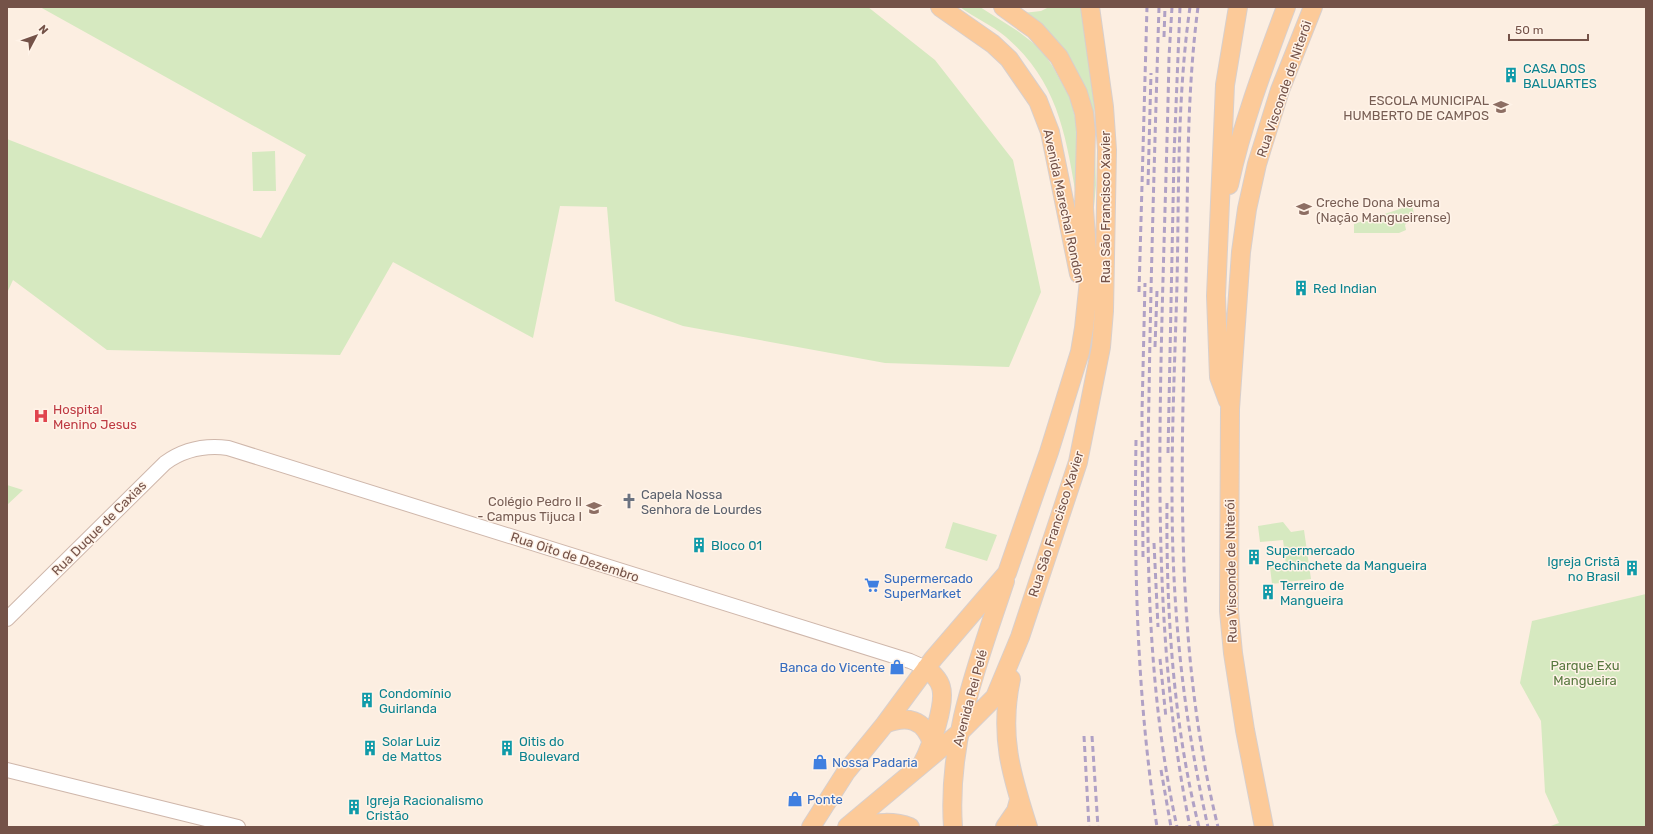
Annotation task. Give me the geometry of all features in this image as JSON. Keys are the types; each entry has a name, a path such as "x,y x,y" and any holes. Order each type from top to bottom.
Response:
{"main road":[{"name":"Avenida Marechal Rondon","path":"940,7 993,44 1009,60 1038,101 1050,132 1086,305"},
{"path":"811,827 838,783 885,724 926,668 1007,573 1049,452 1072,379 1084,328 1089,280 1084,208 1086,132 1084,112 1070,75 1056,52 1035,30 1003,7"},
{"name":"Rua São Francisco Xavier","path":"847,827 958,734 995,697 1020,637 1078,462 1101,347 1104,312 1107,150 1104,107 1090,7"},
{"name":"Rua Visconde de Niterói","path":"1230,409 1219,377 1216,296 1225,85 1238,7"},
{"path":"1220,226 1241,136 1254,92 1286,7"},
{"name":"Rua Visconde de Niterói","path":"1264,827 1244,730 1233,653 1229,611 1230,409 1241,252 1247,209 1257,164 1280,90 1312,7"},
{"path":"1216,296 1227,298 1239,296"},
{"name":"Avenida Rei Pelé","path":"953,827 952,808 954,764 958,734 971,684 1007,573"},
{"path":"1020,637 1007,698 1005,723 1010,761 1019,800 1028,827"},
{"path":"922,764 932,743 938,720 941,688 933,674 926,668"},
{"path":"885,724 902,719 911,720 918,723 929,733 932,743"},
{"path":"1005,827 1016,811 1019,800"},
{"path":"952,808 967,827"},
{"path":"860,827 878,823 893,823 910,827"}],"street":[{"name":"Rua Oito de Dezembro","path":"199,448 217,446 228,448 910,661 926,668"},
{"name":"Rua Duque de Caxias","path":"7,619 165,463 177,455 199,448"},
{"path":"7,770 238,827"}],"green space":[{"path":"40,7 868,7 935,60 1013,160 1041,292 1009,367 885,363 683,326 615,301 607,207 560,206 533,338 393,262 340,355 107,350 13,280 7,293 7,139 261,238 306,155"},
{"path":"960,7 980,7 1019,32 1041,49 1053,67 1071,100 1075,118 1078,139 1077,201 1064,133 1049,92 1038,73 1024,55 1006,37"},
{"path":"1049,7 1081,7 1094,104 1096,185 1092,228 1092,126 1023,13 1041,11"},
{"path":"275,151 276,191 253,191 252,152"},
{"path":"1412,205 1414,214 1405,225 1406,230 1399,233 1354,233 1354,224"},
{"path":"7,485 23,490 7,505"},
{"path":"953,522 997,535 987,561 945,548"},
{"path":"1283,522 1291,532 1304,530 1311,579 1272,584 1270,567 1286,565 1283,540 1260,542 1258,526"},
{"name":"Parque Exu Mangueira","path":"1646,594 1646,827 1548,827 1559,823 1545,792 1541,721 1520,683 1532,621"}],"railway":[{"path":"1139,292 1147,7"},
{"path":"1159,7 1150,347 1148,558 1150,612 1159,720 1177,827"},
{"path":"1164,37 1165,7"},
{"path":"1172,7 1169,57 1161,363 1161,538 1166,654 1180,770 1190,827"},
{"path":"1168,453 1174,156 1180,7"},
{"path":"1190,7 1183,76 1179,145 1177,284 1172,447 1172,529 1176,610 1184,692 1192,746 1208,827"},
{"path":"1198,7 1189,111 1182,489 1187,625 1194,693 1204,760 1218,827"},
{"path":"1148,185 1151,73"},
{"path":"1143,557 1142,413 1145,283"},
{"path":"1155,347 1157,291"},
{"path":"1136,440 1136,585 1138,634 1145,731 1157,827"},
{"path":"1167,503 1170,625 1177,707 1190,788 1199,827"},
{"path":"1154,543 1158,627"},
{"path":"1160,659 1166,718"},
{"path":"1084,736 1089,827"},
{"path":"1092,736 1098,827"},
{"path":"1161,770 1171,827"}],"place":[{"name":"CASA DOS BALUARTES","path":"1511,75"},
{"name":"ESCOLA MUNICIPAL HUMBERTO DE CAMPOS","path":"1501,107"},
{"name":"Creche Dona Neuma (Nação Mangueirense)","path":"1304,209"},
{"name":"Red Indian","path":"1301,288"},
{"name":"Hospital Menino Jesus","path":"41,416"},
{"name":"Capela Nossa Senhora de Lourdes","path":"629,501"},
{"name":"Colégio Pedro II - Campus Tijuca I","path":"594,508"},
{"name":"Bloco 01","path":"699,545"},
{"name":"Supermercado Pechinchete da Mangueira","path":"1254,557"},
{"name":"Igreja Cristã no Brasil","path":"1632,568"},
{"name":"Supermercado SuperMarket","path":"872,585"},
{"name":"Terreiro de Mangueira","path":"1268,592"},
{"name":"Banca do Vicente","path":"897,667"},
{"name":"Condomínio Guirlanda","path":"367,700"},
{"name":"Solar Luiz de Mattos","path":"370,748"},
{"name":"Oitis do Boulevard","path":"507,748"},
{"name":"Nossa Padaria","path":"820,762"},
{"name":"Ponte","path":"795,799"},
{"name":"Igreja Racionalismo Cristão","path":"354,807"}]}
